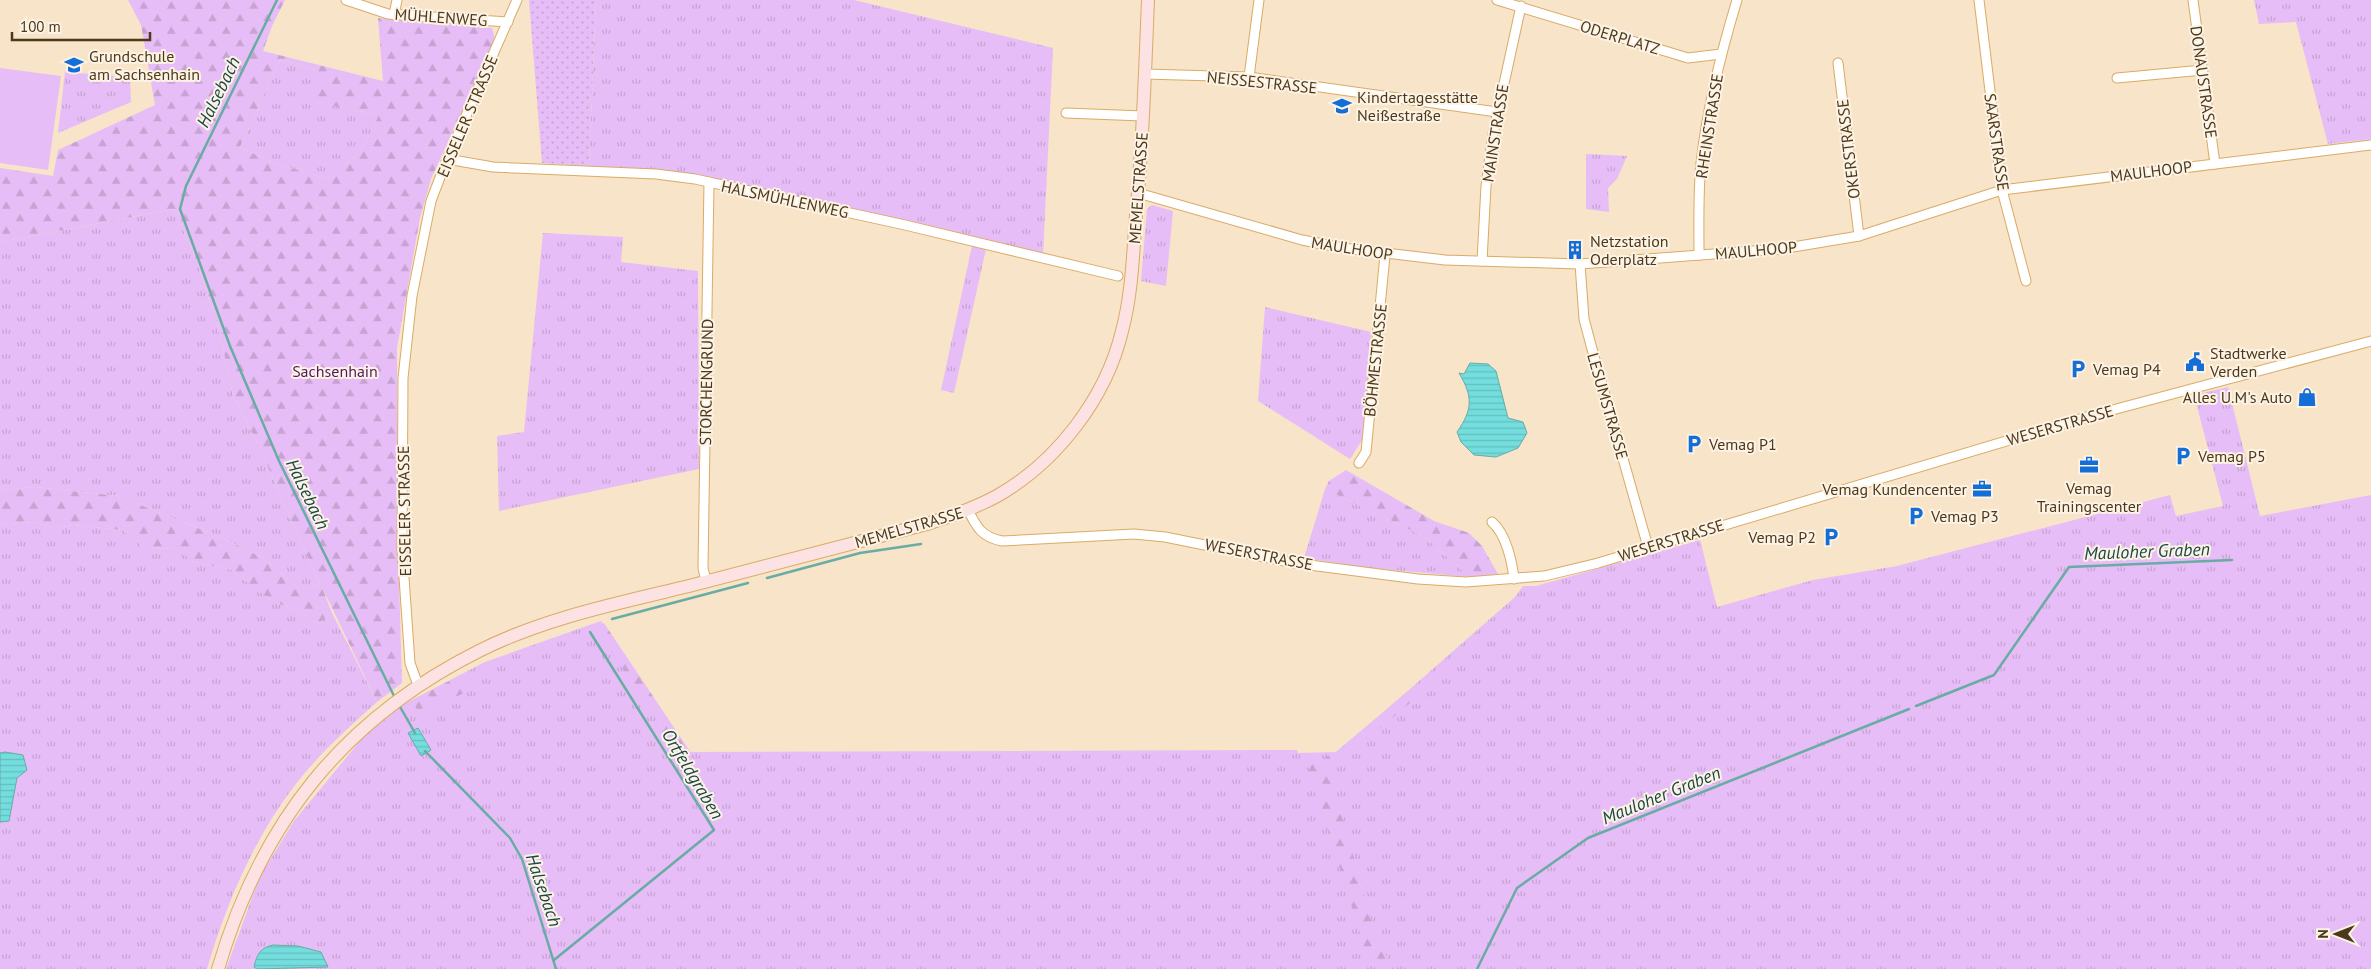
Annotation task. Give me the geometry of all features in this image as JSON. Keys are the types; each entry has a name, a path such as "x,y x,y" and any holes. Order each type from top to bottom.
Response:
{"street":[{"name":"MÜHLENWEG","path":"346,0 394,14 508,22"},
{"path":"394,14 397,0"},
{"name":"EISSELER STRASSE","path":"418,685 410,663 402,549 403,378 407,337 421,248 431,201 447,159 517,0"},
{"name":"MEMELSTRASSE","path":"418,685 481,650 534,628 608,606 927,524 968,510 998,496 1025,477 1050,455 1075,427 1102,384 1122,333 1128,305 1138,193 1148,0"},
{"path":"1249,77 1259,0"},
{"name":"ODERPLATZ","path":"1497,0 1688,58 1721,54"},
{"name":"RHEINSTRASSE","path":"1699,255 1701,163 1721,54 1737,0"},
{"name":"SAARSTRASSE","path":"1979,0 2002,190 2026,281"},
{"name":"DONAUSTRASSE","path":"2193,0 2215,164"},
{"name":"MAINSTRASSE","path":"1482,261 1486,186 1496,112 1521,6"},
{"name":"OKERSTRASSE","path":"1838,63 1858,236"},
{"path":"2117,78 2203,70"},
{"name":"NEISSESTRASSE","path":"1145,74 1249,77 1496,112"},
{"path":"1066,113 1143,116"},
{"name":"MAULHOOP","path":"1138,193 1302,240 1385,255 1482,261 1580,264 1781,249 1858,236 2002,190 2371,146"},
{"name":"HALSMÜHLENWEG","path":"447,159 493,167 656,174 709,182 905,225 1118,276"},
{"name":"STORCHENGRUND","path":"706,581 703,568 709,182"},
{"name":"BÖHMESTRASSE","path":"1359,463 1366,452 1385,255"},
{"name":"LESUMSTRASSE","path":"1580,264 1584,319 1648,547"},
{"name":"WESERSTRASSE","path":"968,510 978,530 988,538 1002,541 1142,535 1197,542 1294,563 1418,579 1466,582 1544,576 1598,563 2099,414 2371,340"},
{"path":"1492,522 1500,528 1513,569 1514,579"},
{"path":"218,969 238,909 252,876 294,804 359,731 418,685"}],"green space":[{"name":"Sachsenhain","path":"128,0 285,0 272,26 263,51 383,81 378,18 492,28 495,39 431,179 420,218 397,348 397,514 402,683 377,702 321,585 332,613 318,624 307,616 271,600 232,570 190,561 181,549 143,548 133,537 122,530 73,525 54,528 32,522 0,525 0,490 36,487 118,496 225,539 263,558 300,589 320,585 261,451 233,395 219,330 197,262 174,209 0,242 0,168 53,176 58,150 155,105 141,25","holes":["280,60 319,71 312,102 379,115 360,153 327,179 269,161 240,147"]},
{"path":"529,0 596,0 589,166 542,163"},
{"path":"596,0 854,0 1053,48 1043,255 693,174 589,166"},
{"path":"2254,0 2371,0 2371,139 2328,144 2296,22 2259,24"},
{"path":"280,60 319,71 313,102 379,115 360,153 327,179 269,161 240,147"},
{"path":"0,68 61,76 48,170 0,163"},
{"path":"65,72 130,77 131,102 58,133"},
{"path":"1586,154 1627,156 1617,179 1608,188 1609,212 1586,209"},
{"path":"1152,205 1173,211 1166,286 1141,281 1147,209"},
{"path":"174,209 197,262 219,330 233,395 261,451 320,585 300,589 263,558 225,539 118,496 36,487 0,490 0,242"},
{"path":"543,233 623,237 621,262 698,271 699,469 499,511 497,436 524,432"},
{"path":"972,246 986,249 954,393 941,390"},
{"path":"1265,307 1371,332 1364,437 1350,459 1258,401"},
{"path":"2228,387 2260,516 2371,495 2371,969 226,969 260,876 294,821 364,736 406,703 485,662 601,621 660,725 678,752 1297,750 1298,753 1338,752 1515,597 1523,586 1536,586 1700,540 1717,607 1813,580 1897,566 2170,495 2176,516 2223,506 2194,395"},
{"path":"1346,470 1434,521 1469,533 1482,546 1498,574 1470,577 1425,537 1325,489 1329,481"},
{"path":"1325,489 1425,537 1470,577 1360,567 1304,558"},
{"path":"32,522 54,528 73,525 122,530 133,537 143,548 181,549 191,561 232,570 271,600 307,616 318,624 332,613 377,702 324,752 295,785 280,806 242,873 207,969 0,969 0,525"},
{"path":"604,623 691,753 680,755 594,626"},
{"path":"462,674 464,693 419,714 412,701"},
{"path":"1408,691 1410,703 1337,765 1333,786 1377,939 1394,969 1377,969 1364,946 1308,767 1337,751"}],"water":[{"path":"1470,363 1488,364 1496,371 1508,418 1523,422 1527,433 1518,448 1496,457 1474,455 1461,442 1457,432 1468,410 1469,396 1459,373 1464,374"},
{"path":"418,728 431,750 421,756 408,733"},
{"path":"0,753 23,755 27,770 17,778 9,821 0,822"},
{"path":"273,945 298,946 321,952 328,967 257,969 254,967 260,952"}],"waterway":[{"name":"Halsebach","path":"277,0 186,186 180,209 230,346 279,461 395,698"},
{"name":"Ortfeldgraben","path":"767,578 860,553 921,544"},
{"name":"Mauloher Graben","path":"1916,706 1994,675 2069,567 2232,560"},
{"name":"Ortfeldgraben","path":"612,619 748,583"},
{"name":"Ortfeldgraben","path":"554,960 714,830 590,632"},
{"name":"Halsebach","path":"399,705 415,733"},
{"name":"Mauloher Graben","path":"1477,969 1517,888 1588,838 1909,709"},
{"name":"Halsebach","path":"425,751 510,838 522,859 556,969"}],"place":[{"name":"Grundschule am Sachsenhain","path":"74,65"},
{"name":"Kindertagesstätte Neißestraße","path":"1342,106"},
{"name":"Netzstation Oderplatz","path":"1575,250"},
{"name":"Stadtwerke Verden","path":"2195,362"},
{"name":"Vemag P4","path":"2078,369"},
{"name":"Alles U.M's Auto","path":"2307,397"},
{"name":"Vemag P1","path":"1694,444"},
{"name":"Vemag P5","path":"2183,456"},
{"name":"Vemag Trainingscenter","path":"2089,465"},
{"name":"Vemag Kundencenter","path":"1982,489"},
{"name":"Vemag P3","path":"1916,516"},
{"name":"Vemag P2","path":"1831,537"}]}
